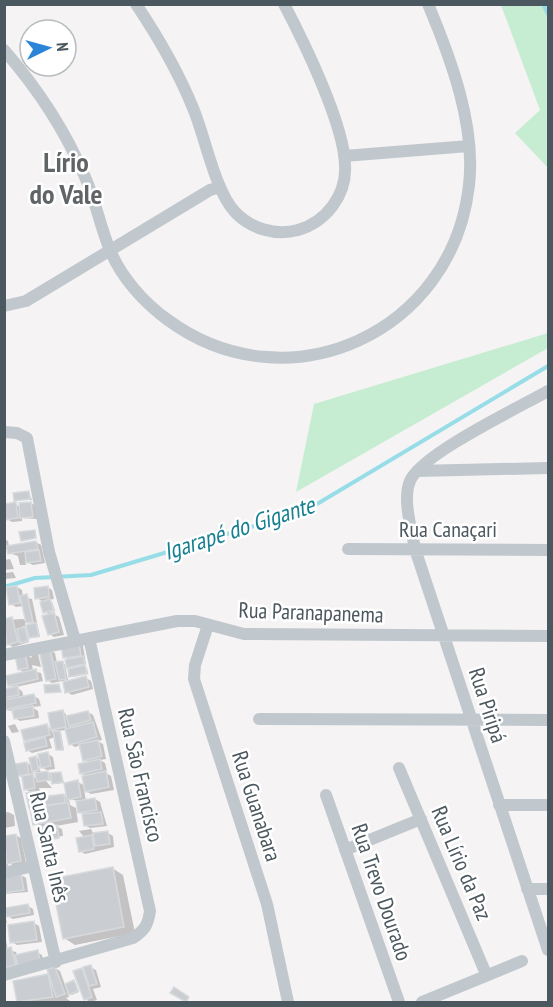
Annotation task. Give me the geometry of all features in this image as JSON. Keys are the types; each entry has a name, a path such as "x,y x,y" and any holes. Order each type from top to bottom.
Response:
{"street":[{"path":"136,4 185,89 203,133 220,187 229,205 250,224 278,232 298,230 317,221 338,197 345,177 344,156 319,79 284,4"},
{"path":"4,50 39,94 75,154 95,201 110,250 127,279 151,307 180,329 205,342 230,351 266,357 303,357 338,349 372,335 403,313 440,272 463,221 470,184 469,146 456,86 428,4"},
{"path":"344,156 469,146"},
{"path":"4,306 26,301 210,190 220,187"},
{"path":"417,471 452,445 549,391"},
{"path":"4,432 23,435 28,443 53,566 75,640"},
{"path":"417,471 549,468"},
{"name":"Rua Piripá","path":"417,471 408,487 415,549 470,720 549,950"},
{"name":"Rua Canaçari","path":"348,549 549,550"},
{"name":"Rua Paranapanema","path":"4,655 158,622 195,621 244,633 443,637 549,636"},
{"name":"Rua Guanabara","path":"208,625 195,665 194,679 267,904 288,1002"},
{"name":"Rua São Francisco","path":"56,962 133,938 144,931 149,921 150,911 89,638"},
{"path":"259,719 549,720"},
{"name":"Rua Santa Inês","path":"4,741 7,764 56,962"},
{"name":"Rua Lírio da Paz","path":"399,768 486,974"},
{"name":"Rua Trevo Dourado","path":"326,795 399,1002"},
{"path":"499,805 549,806"},
{"path":"345,850 420,819"},
{"path":"4,873 33,866"},
{"path":"527,889 549,889"},
{"path":"422,1002 439,999 486,974 522,960"},
{"path":"4,975 56,962"}],"green space":[{"path":"501,5 548,5 548,168 515,133 540,110"},
{"path":"548,333 548,348 296,492 314,404"}],"building":[{"path":"29,491 30,499 14,501 13,493"},
{"path":"16,502 18,518 6,520 4,504"},
{"path":"31,502 33,517 20,518 19,503"},
{"path":"35,530 36,538 21,541 19,532"},
{"path":"36,541 38,549 8,554 6,546"},
{"path":"39,550 41,561 26,563 25,552"},
{"path":"17,586 20,603 9,605 6,587"},
{"path":"48,586 49,597 35,599 34,588"},
{"path":"27,594 33,622 26,623 20,596"},
{"path":"50,599 54,610 43,613 40,602"},
{"path":"54,612 59,632 48,635 42,616"},
{"path":"12,617 18,642 7,645 4,619"},
{"path":"36,623 39,636 29,638 26,625"},
{"path":"25,627 28,641 20,643 17,629"},
{"path":"79,642 81,656 63,658 61,645"},
{"path":"50,648 56,679 46,681 39,650"},
{"path":"25,652 28,668 18,670 15,655"},
{"path":"83,656 85,664 67,668 65,660"},
{"path":"63,661 66,679 59,680 55,662"},
{"path":"85,665 87,673 69,677 68,669"},
{"path":"36,669 38,679 8,686 5,676"},
{"path":"86,676 89,687 65,693 63,682"},
{"path":"59,684 61,692 45,693 44,685"},
{"path":"18,686 19,695 4,698 4,689"},
{"path":"34,694 36,703 4,710 4,700"},
{"path":"33,706 34,716 14,719 12,710"},
{"path":"63,710 66,727 51,730 48,713"},
{"path":"88,711 91,720 69,726 66,716"},
{"path":"93,722 97,737 69,745 65,729"},
{"path":"47,724 50,735 24,741 21,730"},
{"path":"53,731 60,731 63,750 56,750"},
{"path":"45,737 47,746 26,751 24,743"},
{"path":"98,740 102,756 83,761 79,744"},
{"path":"48,752 51,766 41,768 38,754"},
{"path":"36,756 39,770 32,772 29,758"},
{"path":"100,759 102,769 80,774 78,764"},
{"path":"27,762 29,774 17,776 15,764"},
{"path":"48,771 49,780 37,782 35,773"},
{"path":"106,771 109,787 85,792 82,776"},
{"path":"61,772 63,782 52,784 50,773"},
{"path":"33,774 35,788 24,790 22,776"},
{"path":"78,780 81,797 67,800 64,783"},
{"path":"34,791 38,806 29,808 26,793"},
{"path":"64,794 65,803 41,806 40,797"},
{"path":"95,798 97,810 78,813 76,801"},
{"path":"68,802 71,818 33,825 30,809"},
{"path":"101,812 103,824 84,826 82,814"},
{"path":"57,825 59,838 39,841 37,828"},
{"path":"108,831 110,844 95,846 93,833"},
{"path":"16,834 21,861 7,864 4,836"},
{"path":"92,835 94,849 79,852 76,838"},
{"path":"113,867 124,927 63,939 51,879"},
{"path":"21,874 24,890 4,893 4,877"},
{"path":"28,904 30,913 6,917 5,908"},
{"path":"34,921 37,940 10,943 8,925"},
{"path":"11,947 16,965 6,968 4,949"},
{"path":"38,950 40,962 18,966 15,955"},
{"path":"91,965 97,984 89,986 83,967"},
{"path":"55,967 65,994 56,997 47,969"},
{"path":"82,968 92,997 84,1000 73,971"},
{"path":"48,974 53,997 17,1002 13,981"},
{"path":"74,980 78,991 69,995 65,984"},
{"path":"174,987 189,997 186,1002 170,993"}],"waterway":[{"name":"Igarapé do Gigante","path":"543,4 548,14"},
{"name":"Igarapé do Gigante","path":"4,587 35,578 91,575 307,510 548,366"}],"district":[{"name":"Lírio do Vale","path":"66,177"}]}
